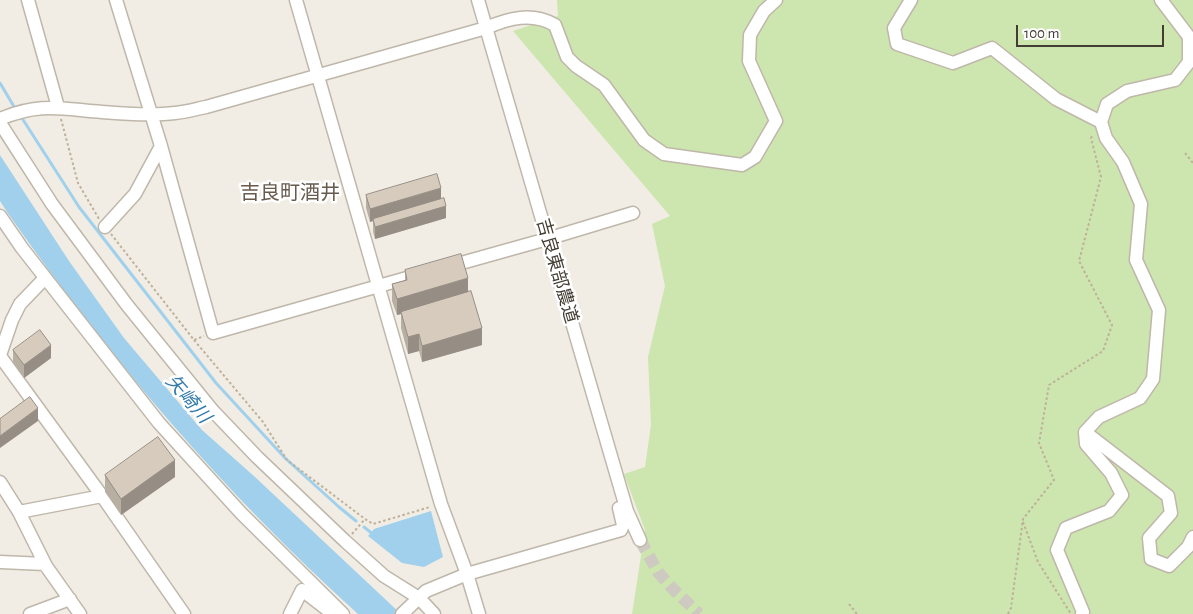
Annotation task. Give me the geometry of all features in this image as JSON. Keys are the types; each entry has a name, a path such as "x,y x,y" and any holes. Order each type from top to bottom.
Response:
{"street":[{"path":"28,0 58,107"},
{"path":"116,0 161,146 213,333 633,213"},
{"path":"296,0 441,504 467,574 479,614"},
{"name":"吉良東部農道","path":"478,0 627,511 640,540"},
{"path":"434,614 384,576 345,541 257,457 213,410 127,305 52,204 0,121 16,113 58,107 102,112 174,114 318,76 486,28 505,20 534,17 546,19 558,28 567,57 576,66 604,85 644,140 664,154 742,165 755,157 776,121 749,61 750,35 764,11 776,0"},
{"path":"911,0 894,28 897,44 953,63 992,48 1056,99 1102,122"},
{"path":"1082,614 1083,612 1057,550 1066,528 1109,511 1122,495 1111,473 1086,444 1085,432 1099,417 1140,398 1153,379 1159,310 1136,260 1141,204 1122,162 1106,138 1102,122 1107,104 1128,91 1175,80 1189,62 1189,37 1161,0"},
{"path":"105,227 135,194 161,146"},
{"path":"0,216 44,278 159,423 240,513 343,614"},
{"path":"44,278 20,304 12,320 0,355 184,614"},
{"path":"1085,432 1168,496 1171,513 1149,538 1151,559 1169,566 1188,547 1193,538"},
{"path":"402,614 426,591 467,574 621,530 623,525 615,490 619,481"},
{"path":"0,482 19,512 45,564 80,614"},
{"path":"19,512 102,496"},
{"path":"0,562 45,564"},
{"path":"290,614 302,590 333,614"},
{"path":"30,614 70,599"}],"path":[{"path":"58,107 78,183 98,218 194,340 263,422 287,460 373,524 441,504"},
{"path":"1008,614 1012,608 1022,519 1054,480 1039,443 1049,385 1103,351 1112,325 1079,261 1101,177 1091,138 1102,122"},
{"path":"1185,153 1193,163"},
{"path":"194,340 213,333"},
{"path":"345,541 365,519"},
{"path":"1022,519 1038,562 1071,614"},
{"path":"849,604 857,614"}],"green space":[{"path":"557,0 1193,0 1193,614 632,614 645,530 624,474 645,467 651,425 648,357 665,286 652,224 670,216 513,31 558,16"}],"water":[{"path":"0,155 69,261 124,338 202,430 401,614 358,614 261,521 171,423 86,320 7,212 0,201"},
{"path":"431,511 443,557 424,567 402,563 368,536 374,529"}],"building":[{"path":"437,174 441,188 370,209 366,195"},
{"path":"444,198 446,206 375,227 373,219"},
{"path":"461,254 468,278 397,299 392,284 407,280 405,270"},
{"path":"471,291 482,328 422,346 419,334 408,337 401,312"},
{"path":"40,330 51,345 24,365 13,350"},
{"path":"30,397 38,408 0,436 0,419"},
{"path":"158,437 175,460 121,499 105,475"}],"waterway":[{"path":"0,83 16,110"},
{"path":"20,115 79,207 216,383 285,458 356,521"},
{"path":"364,527 374,535"}],"tunnel":[{"path":"640,540 658,572 699,614"}],"district":[{"name":"吉良町酒井","path":"290,193"}],"water label":[{"name":"矢崎川","path":"188,399"}]}
